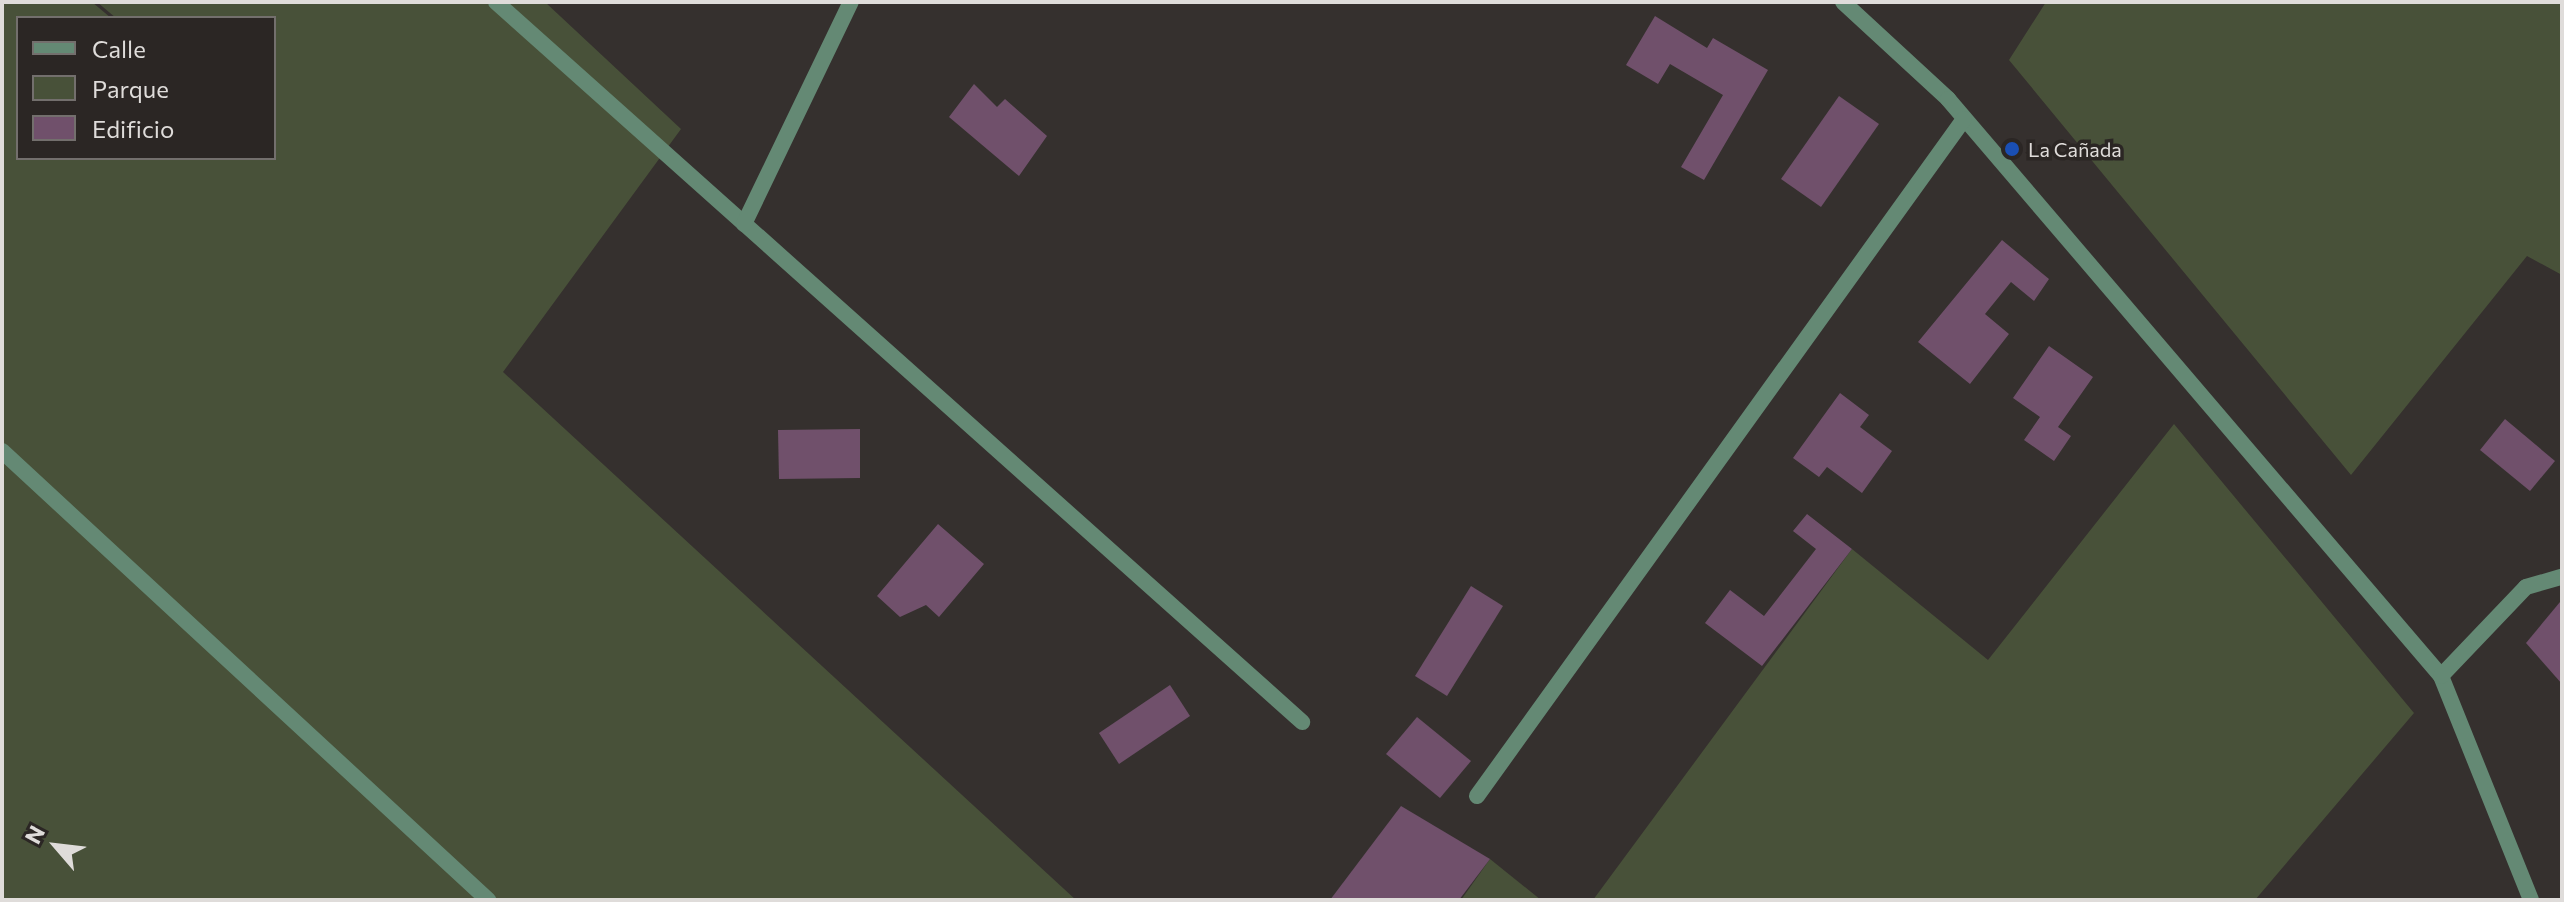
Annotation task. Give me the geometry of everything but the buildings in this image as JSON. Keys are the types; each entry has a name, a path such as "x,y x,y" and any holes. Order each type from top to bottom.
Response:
{"street":[{"path":"496,2 1302,722"},
{"path":"744,224 851,2"},
{"path":"1843,2 1964,119 2441,676 2531,900"},
{"path":"1477,796 1964,119"},
{"path":"2,451 488,900"},
{"path":"2441,676 2526,587 2562,577"}],"green space":[{"path":"2,2 92,2 109,16 16,16 16,160 276,160 276,16 114,16 97,2 545,2 681,129 503,372 1076,900 2,900"},
{"path":"2046,2 2562,2 2562,275 2527,256 2351,475 2009,60"},
{"path":"2174,424 2414,713 2255,900 1593,900 1852,549 1988,660"},
{"path":"1490,859 1541,900 1461,900"}],"place":[{"name":"La Cañada","path":"2012,149"}]}
